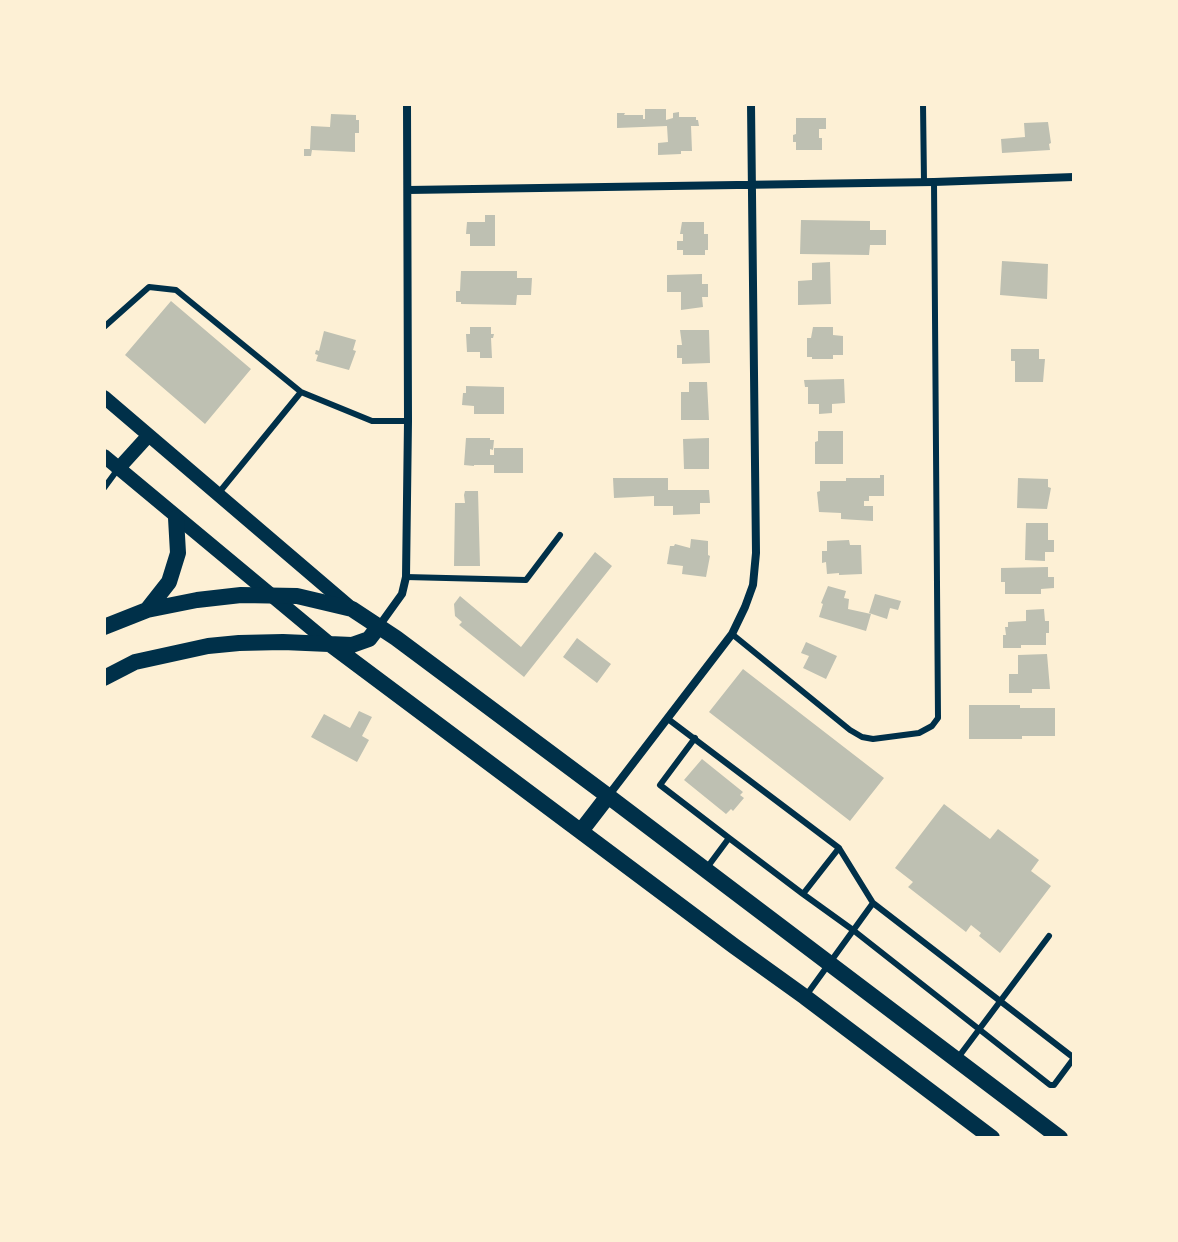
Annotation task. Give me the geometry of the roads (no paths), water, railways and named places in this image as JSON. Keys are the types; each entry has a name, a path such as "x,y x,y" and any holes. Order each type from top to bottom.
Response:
{"main road":[{"path":"147,610 169,582 178,553 176,518"},
{"path":"104,627 147,610 241,595 297,596 352,609 608,796 1060,1138"},
{"path":"104,678 135,662 208,646 283,642 352,645 369,639 379,626"},
{"path":"330,644 992,1138"},
{"path":"581,831 608,796"}],"street":[{"path":"379,626 402,594 406,577 407,104"},
{"path":"608,796 732,634 753,585 756,553 751,104"},
{"path":"408,190 1074,177"},
{"path":"104,397 352,609"},
{"path":"118,469 148,436"},
{"path":"104,456 330,644"}],"lane":[{"path":"923,104 924,182"},
{"path":"732,634 862,737 873,739 919,733 932,726 938,718 934,182"},
{"path":"104,327 149,287 176,290 301,392 372,421 408,421"},
{"path":"217,495 301,392"},
{"path":"104,488 118,469"},
{"path":"406,577 526,580 560,535"},
{"path":"668,719 695,738 839,848 873,903 1074,1058 1054,1085 1050,1085 853,930 660,785 695,738"},
{"path":"706,870 729,838"},
{"path":"803,894 839,848"},
{"path":"805,997 873,903"},
{"path":"957,1059 1049,936"}]}
